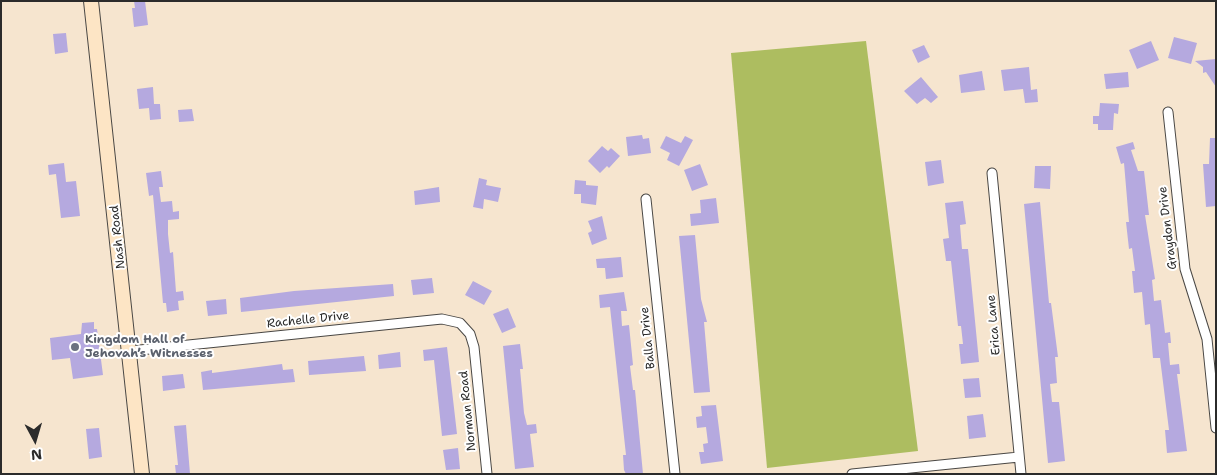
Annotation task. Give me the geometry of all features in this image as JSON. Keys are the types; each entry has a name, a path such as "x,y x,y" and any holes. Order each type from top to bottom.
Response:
{"main road":[{"name":"Nash Road","path":"91,1 142,474"}],"street":[{"name":"Graydon Drive","path":"1168,112 1185,269 1207,339 1216,428"},
{"name":"Erica Lane","path":"992,173 1021,474"},
{"name":"Balla Drive","path":"646,199 674,474"},
{"name":"Rachelle Drive","path":"130,351 442,320 460,323 470,334 474,347"},
{"name":"Norman Road","path":"474,347 487,474"},
{"path":"852,474 1019,457"}],"green space":[{"path":"866,41 918,451 767,468 731,53"}],"building":[{"path":"134,1 145,1 148,25 134,27 132,8 135,8"},
{"path":"66,33 68,52 55,54 53,34"},
{"path":"1174,37 1197,43 1191,64 1168,58"},
{"path":"1151,41 1159,60 1137,69 1129,50"},
{"path":"924,45 930,57 918,63 912,50"},
{"path":"1216,59 1216,87 1206,72 1203,73 1203,67 1195,61"},
{"path":"1029,67 1031,90 1037,89 1038,102 1025,103 1023,89 1004,91 1001,70"},
{"path":"982,71 985,90 961,93 959,75"},
{"path":"1128,72 1129,87 1106,89 1104,74"},
{"path":"921,77 938,97 931,103 925,98 917,104 904,91"},
{"path":"153,87 154,104 160,104 161,119 150,120 149,108 139,109 137,89"},
{"path":"1100,103 1119,104 1118,114 1114,113 1113,130 1098,130 1098,124 1093,124 1093,116 1099,116"},
{"path":"192,109 194,121 179,122 178,110"},
{"path":"642,135 643,139 649,138 651,153 628,156 626,137"},
{"path":"666,136 681,143 685,136 693,140 679,166 667,160 670,153 660,148"},
{"path":"1210,138 1216,138 1216,206 1206,207 1203,164 1209,164"},
{"path":"1133,142 1135,149 1131,150 1138,171 1144,171 1149,215 1145,215 1155,279 1152,280 1154,301 1161,300 1165,333 1170,332 1171,343 1168,343 1170,365 1179,364 1180,374 1177,374 1187,451 1167,453 1165,430 1169,430 1160,358 1153,358 1150,324 1145,325 1142,292 1134,293 1132,271 1135,271 1132,248 1129,249 1126,222 1129,222 1124,163 1121,164 1116,147"},
{"path":"602,146 608,151 611,148 620,156 609,168 607,166 600,173 588,161"},
{"path":"941,160 944,183 928,186 925,162"},
{"path":"64,163 66,182 76,181 80,216 61,218 56,174 49,175 48,165"},
{"path":"700,164 708,185 692,191 684,170"},
{"path":"1035,166 1051,166 1050,189 1034,188"},
{"path":"161,171 163,187 159,187 161,202 172,201 173,212 179,211 179,219 168,220 168,234 170,253 173,252 176,292 183,291 184,300 178,301 179,310 167,312 166,303 163,303 153,195 149,196 146,173"},
{"path":"479,178 487,180 486,185 501,188 498,202 484,199 483,209 473,207"},
{"path":"575,180 586,181 586,185 598,186 596,205 581,203 581,194 574,194"},
{"path":"439,187 440,202 415,205 414,191"},
{"path":"716,198 719,223 691,226 690,214 701,213 700,200"},
{"path":"963,201 966,224 960,225 962,249 968,249 979,362 961,364 959,344 963,344 961,326 958,326 951,261 946,261 943,239 949,238 945,203"},
{"path":"1040,202 1049,303 1051,303 1058,357 1055,357 1057,383 1050,384 1052,402 1059,402 1065,461 1048,463 1024,204"},
{"path":"602,216 607,239 592,245 588,233 592,231 588,221"},
{"path":"695,235 701,299 707,322 704,322 710,392 694,393 679,236"},
{"path":"621,257 623,277 606,279 605,268 597,268 596,259"},
{"path":"432,278 434,293 413,295 411,280"},
{"path":"473,281 492,291 484,305 465,295"},
{"path":"393,284 394,296 241,312 240,298 294,291"},
{"path":"624,292 627,311 621,311 622,326 629,325 633,365 630,366 633,390 635,390 643,474 626,474 624,470 623,455 626,455 610,307 600,308 599,295"},
{"path":"226,299 227,314 208,316 206,301"},
{"path":"508,308 516,327 502,333 493,314"},
{"name":"Kingdom Hall of Jehovah’s Witnesses","path":"94,322 94,329 97,329 103,375 73,379 70,358 52,360 50,338 81,334 82,323"},
{"path":"520,344 523,369 520,369 524,413 527,425 536,424 537,433 530,434 534,467 515,469 503,346"},
{"path":"447,347 457,434 442,436 434,360 424,361 423,350"},
{"path":"400,352 401,367 379,369 378,355"},
{"path":"364,356 366,371 309,375 308,361"},
{"path":"282,364 283,370 293,369 295,382 203,390 201,372 212,370 212,373"},
{"path":"183,374 185,388 163,391 162,376"},
{"path":"979,378 981,397 965,398 963,379"},
{"path":"716,405 723,461 701,464 699,452 704,452 703,444 708,443 706,427 697,428 696,417 702,416 701,406"},
{"path":"983,414 986,437 969,439 967,416"},
{"path":"186,425 190,474 176,474 175,465 178,465 174,426"},
{"path":"99,428 102,457 89,459 86,429"},
{"path":"458,448 460,469 446,470 443,450"}],"place":[{"name":"Kingdom Hall of Jehovah’s Witnesses","path":"75,347"}]}
